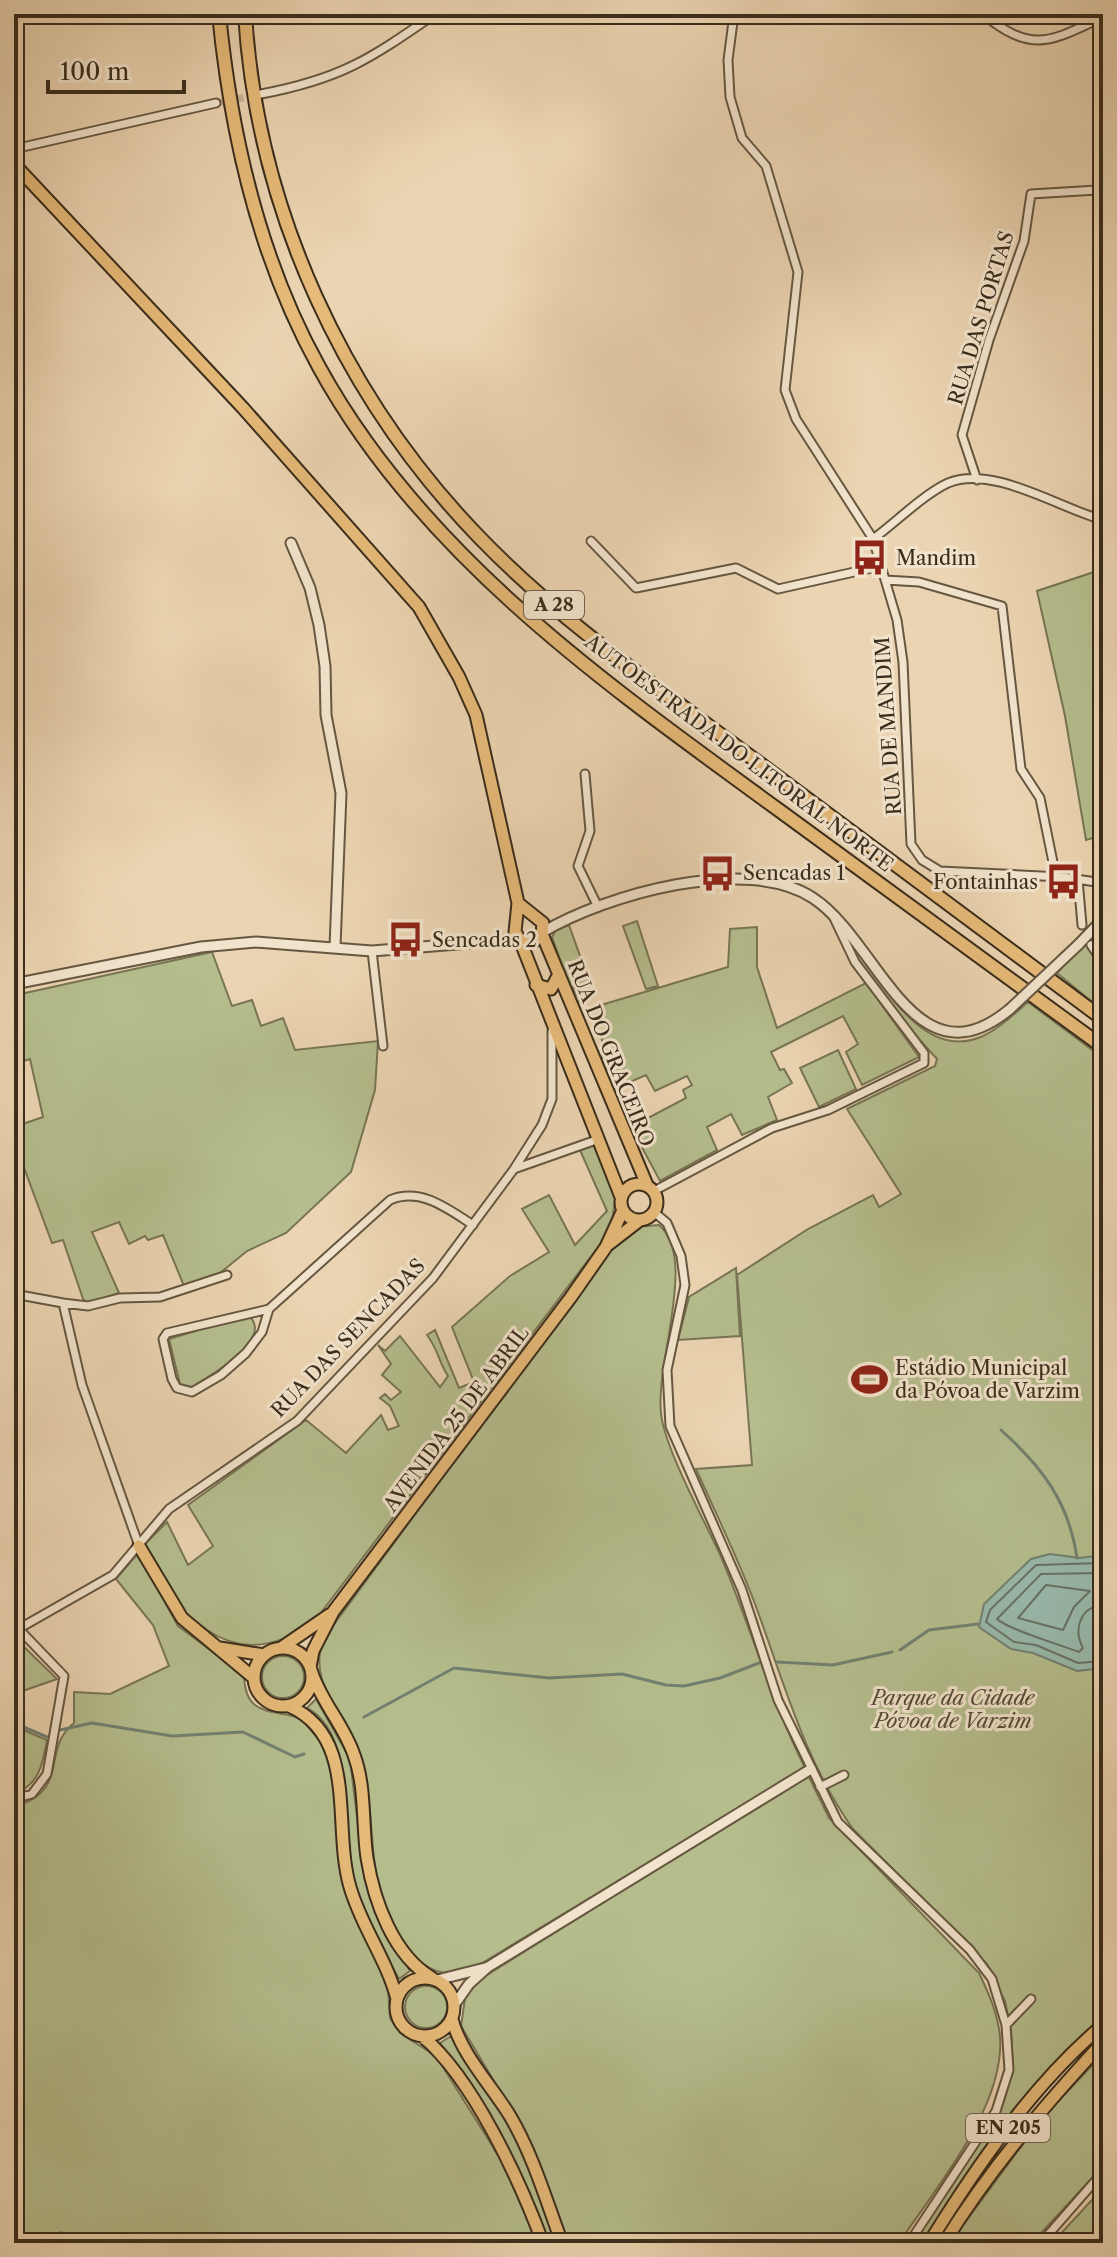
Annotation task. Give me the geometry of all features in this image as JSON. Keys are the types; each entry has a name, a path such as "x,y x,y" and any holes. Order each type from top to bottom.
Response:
{"highway":[{"name":"AUTOESTRADA DO LITORAL NORTE","path":"219,14 227,102 251,201 274,267 317,365 388,473 474,565 585,665 1103,1047"},
{"name":"AUTOESTRADA DO LITORAL NORTE","path":"245,14 247,53 263,145 292,239 328,326 370,402 418,469 481,540 595,641 1103,1019"}],"main road":[{"path":"14,164 243,408 400,582 435,632 476,715 487,755 518,903 515,934 599,1139 623,1210 640,1220"},
{"path":"515,934 533,942 546,932 531,913 518,903"},
{"path":"515,934 531,913"},
{"name":"RUA DO GRACEIRO","path":"546,932 559,974 650,1188"},
{"path":"536,985 551,989 559,974"},
{"path":"621,1197 632,1185 650,1188 657,1201 654,1212"},
{"name":"AVENIDA 25 DE ABRIL","path":"289,1706 304,1698 313,1651 333,1612 606,1247 623,1210"},
{"name":"AVENIDA 25 DE ABRIL","path":"606,1247 654,1212"},
{"path":"139,1546 182,1618 254,1678 260,1695 267,1702 289,1706 314,1720 332,1748 350,1886 397,1999"},
{"name":"AVENIDA 25 DE ABRIL","path":"264,1655 293,1643 333,1612"},
{"path":"220,1648 264,1655 254,1678"},
{"path":"279,1649 295,1651 311,1670 355,1757 367,1859 381,1910 406,1955 419,1970 449,1989 455,2004 452,2019 440,2032 422,2036"},
{"path":"435,1979 406,1984 397,1999 396,2009 404,2027 438,2049 483,2117 520,2186 543,2243"},
{"path":"452,2019 459,2038 511,2118 562,2243"},
{"name":"EN 205","path":"929,2243 963,2188 1021,2112 1103,2025"},
{"name":"EN 205","path":"944,2243 976,2191 1030,2120 1103,2042"}],"street":[{"path":"261,94 313,84 368,61 435,14"},
{"name":"RUA DE MANDIM","path":"734,14 728,60 730,97 742,138 766,166 798,272 785,390 796,419 873,539 897,620 903,662 911,844 922,860 940,871 1056,877 1103,883"},
{"path":"983,14 999,26 1037,43 1050,42 1103,17"},
{"path":"14,149 216,103"},
{"name":"RUA DAS PORTAS","path":"977,480 962,435 989,340 1024,241 1031,194 1097,190 1103,179"},
{"path":"873,539 949,483 977,480 1033,492 1103,520"},
{"path":"591,541 636,588 736,568 778,589 881,566"},
{"path":"291,543 310,588 319,625 326,715 341,793 335,947"},
{"path":"885,580 919,582 1002,606 1021,769 1040,798 1056,877"},
{"path":"585,774 590,831 578,866 598,907"},
{"path":"1078,879 1082,925"},
{"path":"546,932 598,907 658,887 738,880 794,889 814,898 831,912 912,1012 931,1027 947,1033 973,1033 1010,1009 1103,919"},
{"path":"650,1188 772,1128 828,1110 924,1063 924,1053 855,962 831,912"},
{"path":"14,984 201,947 256,942 372,951 515,934"},
{"path":"1091,945 1103,963"},
{"path":"372,951 383,1046"},
{"name":"RUA DAS SENCADAS","path":"17,1626 113,1575 176,1504 307,1412 433,1278 514,1169 542,1125 552,1099 552,1022"},
{"path":"514,1169 599,1139"},
{"path":"269,1309 258,1340 221,1375 192,1392 183,1392 174,1385 163,1339 167,1333 269,1309 393,1198 407,1196 434,1200 473,1225"},
{"path":"654,1212 667,1223 681,1256 685,1285 667,1370 670,1426 742,1590 778,1700 838,1822 970,1950 992,1979 1006,2025 1009,2070 996,2111 909,2243"},
{"path":"14,1294 88,1306 120,1298 160,1297 227,1275"},
{"path":"63,1303 82,1385 139,1546"},
{"path":"14,1799 32,1794 47,1774 64,1676 17,1626"},
{"path":"455,2004 469,1984 488,1967 811,1769"},
{"path":"820,1787 844,1775"},
{"path":"435,1979 488,1967"},
{"path":"1006,2025 1031,1999"},
{"path":"1041,2243 1103,2172"},
{"path":"54,2243 61,2237"}],"green space":[{"path":"1103,569 1103,835 1086,840 1065,716 1037,591"},
{"path":"637,921 658,986 646,989 623,926"},
{"path":"569,925 589,981 573,987 577,995 585,993 588,1000 575,1002 552,937 556,930"},
{"path":"757,927 757,967 777,1028 866,983 919,1057 862,1085 846,1052 858,1044 843,1016 771,1052 780,1070 784,1069 792,1083 768,1097 777,1120 742,1135 731,1114 707,1127 717,1150 660,1181 631,1127 686,1098 683,1090 692,1085 687,1076 655,1091 646,1075 614,1089 599,1051 604,1048 600,1032 607,1028 598,1006 728,967 730,929"},
{"path":"1085,942 1103,970 1103,1011 1057,973"},
{"name":"Parque da Cidade Póvoa de Varzim","path":"853,946 908,1016 924,1030 942,1039 962,1041 983,1036 1028,1002 1103,1058 1103,2020 1008,2117 921,2243 913,2243 1000,2112 1013,2071 1011,2030 1005,2001 987,1964 853,1829 836,1803 808,1748 748,1587 696,1469 752,1465 737,1275 808,1229 873,1195 879,1207 901,1194 847,1109 935,1066 937,1059 877,989"},
{"path":"212,952 232,1006 252,1000 261,1026 283,1018 295,1050 378,1041 375,1090 351,1172 286,1233 247,1251 220,1273 184,1286 163,1235 148,1240 145,1236 129,1244 119,1222 92,1232 119,1293 87,1303 63,1240 52,1243 20,1157 14,1159 14,1127 43,1117 30,1059 14,1064 14,1028 23,1025 16,995"},
{"path":"838,1050 856,1089 819,1107 800,1068"},
{"path":"598,1144 616,1192 611,1230 314,1622 275,1642 248,1645 221,1638 188,1617 144,1545 167,1522 188,1565 213,1546 188,1505 306,1420 346,1453 381,1415 388,1430 399,1426 390,1406 380,1398 385,1394 391,1400 401,1392 382,1375 391,1364 378,1345 385,1351 400,1336 440,1387 448,1376 427,1335 435,1330 459,1388 474,1382 452,1327 510,1276 549,1252 522,1209 549,1195 575,1245 607,1211 580,1150"},
{"path":"659,1225 670,1240 675,1261 675,1286 661,1392 664,1428 677,1465 722,1559 805,1768 479,1965 452,1973 437,1971 422,1963 405,1945 382,1897 376,1874 366,1780 360,1755 330,1698 320,1670 324,1638 610,1250 634,1227"},
{"path":"736,1268 740,1336 678,1340 689,1297"},
{"path":"238,1318 251,1318 255,1327 246,1347 192,1387 180,1384 169,1339"},
{"path":"138,1553 178,1626 244,1675 249,1699 255,1705 301,1718 327,1750 332,1767 340,1865 388,1988 390,2018 400,2033 436,2056 503,2163 538,2243 24,2243 21,2150 14,2125 14,1807 32,1800 50,1780 58,1745 74,1723 74,1692 110,1694 169,1666 153,1625 116,1579"},
{"path":"14,1637 57,1679 14,1694"},
{"path":"283,1656 298,1662 304,1677 298,1692 283,1698 268,1692 262,1677 268,1662"},
{"path":"316,1699 350,1759 362,1859 376,1912 410,1971 399,1979 368,1921 354,1885 341,1763 334,1740 323,1722 307,1708"},
{"path":"14,1726 47,1740 34,1779 14,1794"},
{"path":"808,1775 829,1818 979,1973 990,1996 1000,2037 999,2064 980,2118 949,2172 899,2243 567,2243 515,2116 461,2026 466,1992 487,1975"},
{"path":"426,1986 441,1992 447,2007 441,2022 426,2028 411,2022 405,2007 411,1992"},
{"path":"451,2036 507,2120 523,2152 557,2243 548,2243 488,2115 440,2043"},
{"path":"1103,2054 1103,2166 1032,2243 950,2243 1043,2117"},
{"path":"1103,2188 1103,2243 1052,2243"}],"water":[{"path":"1050,1554 1080,1558 1103,1555 1103,1619 1095,1631 1103,1637 1103,1668 1077,1671 1033,1653 1011,1649 979,1627 984,1604 1031,1559"}],"waterway":[{"path":"1001,1430 1029,1458 1051,1487 1068,1520 1077,1558"},
{"path":"900,1650 929,1630 978,1624"},
{"path":"777,1662 833,1665 892,1652"},
{"path":"364,1717 454,1668 549,1678 622,1674 666,1685 684,1686 720,1678 759,1663"},
{"path":"14,1723 47,1737"},
{"path":"60,1730 92,1723 172,1736 243,1732 295,1757 304,1754"}],"tunnel":[{"path":"216,103 257,95"}],"place":[{"name":"Mandim","path":"870,558"},
{"name":"Sencadas 1","path":"717,873"},
{"name":"Fontainhas","path":"1064,882"},
{"name":"Sencadas 2","path":"406,940"},
{"name":"Estádio Municipal da Póvoa de Varzim","path":"869,1379"}]}
